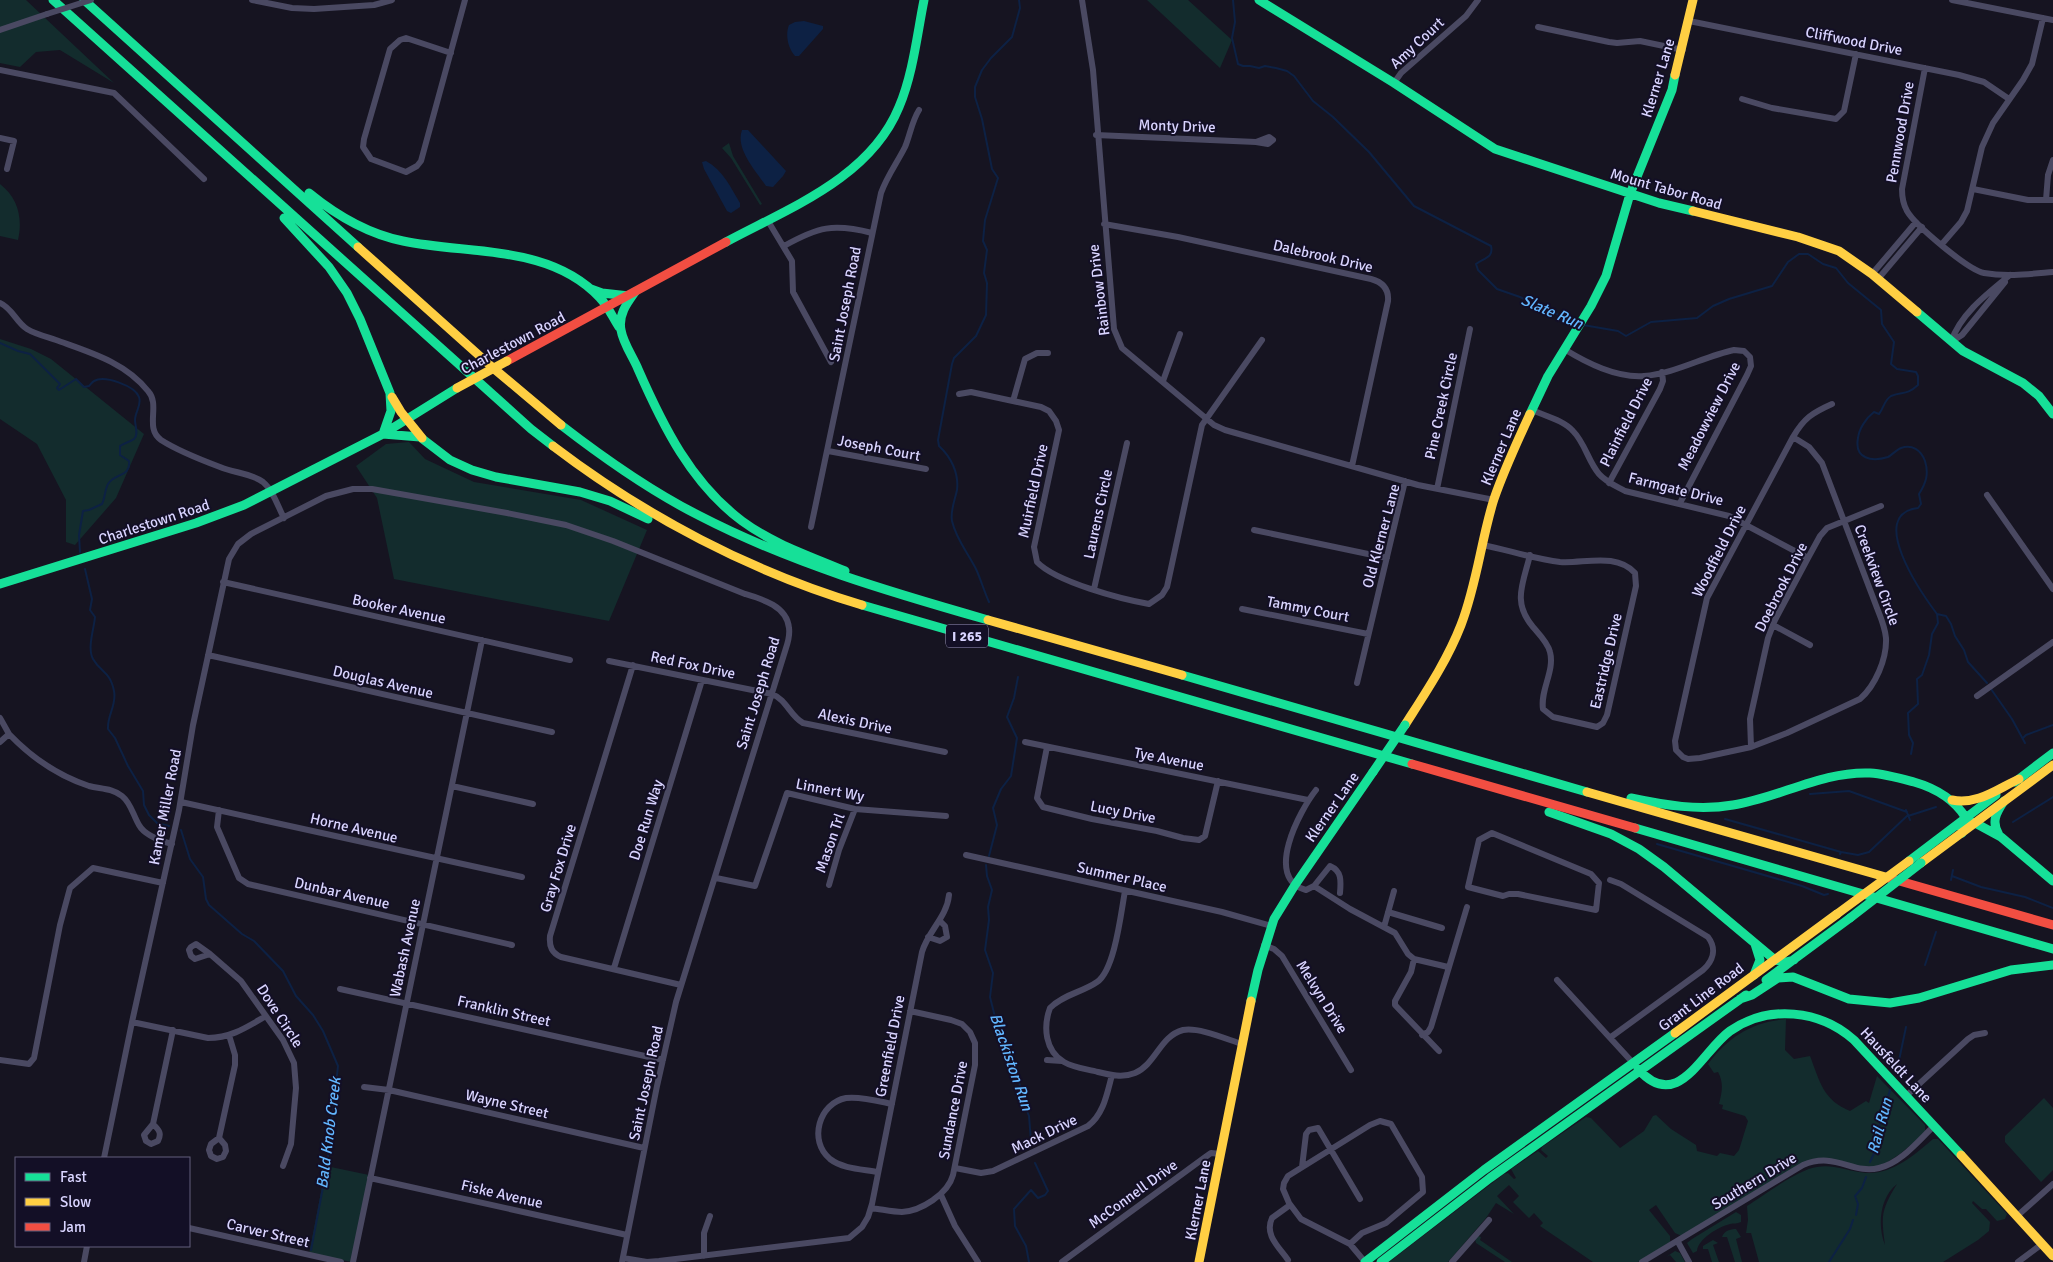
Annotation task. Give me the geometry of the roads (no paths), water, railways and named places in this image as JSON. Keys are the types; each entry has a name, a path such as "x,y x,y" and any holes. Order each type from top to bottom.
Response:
{"main road":[{"name":"I 265","path":"53,0 531,429 566,457 619,494 723,552 778,576 836,597 1468,781 2053,948"},
{"name":"I 265","path":"84,0 470,349 564,429 614,466 702,518 777,553 857,582 956,612 2053,925"},
{"name":"Charlestown Road","path":"0,584 196,523 244,505 383,434 457,388 826,188 850,172 871,153 888,130 906,92 924,0"},
{"name":"Mount Tabor Road","path":"1259,0 1394,83 1496,149 1630,194 1684,210 1814,241 1844,254 1875,276 1951,342 1973,357 2023,383 2039,396 2053,414"},
{"name":"Klerner Lane","path":"1199,1262 1242,1044 1264,945 1272,926 1295,885 1432,684 1456,639 1466,610 1494,500 1513,450 1548,376 1606,276 1630,194 1672,90 1683,50 1693,0"},
{"path":"164,100 296,230 329,267 354,306 390,393 401,412 426,441 450,460 472,470 496,477 573,490 595,496 624,507 671,531 723,552"},
{"path":"217,120 315,199 357,224 402,240 431,246 514,254 539,260 560,269 590,289 607,308 621,331 681,456 700,483 727,509 774,540 859,577 956,612"},
{"path":"590,289 602,293 632,294 622,311 621,331"},
{"path":"390,393 391,411 383,434 413,435 426,441"},
{"name":"Grant Line Road","path":"1365,1262 1484,1170 1740,999 1837,914 2053,753"},
{"name":"Grant Line Road","path":"1381,1262 1637,1068 1754,975 1784,960 1850,918 2053,765"},
{"path":"1530,776 1663,806 1692,808 1748,802 1838,775 1876,772 1900,776 1931,788 1952,800 1958,805 1966,818 1984,825 2004,839 2053,881"},
{"path":"1952,800 1961,803 1974,802 2019,779"},
{"path":"1468,781 1476,788 1581,822 1625,841 1664,867 1755,944 1784,960 1797,978"},
{"path":"2004,801 1994,820 1995,829 2004,839"},
{"path":"1962,833 1966,818"},
{"path":"1754,975 1760,960 1755,944"},
{"path":"1740,999 1752,995 1778,978 1797,978 1826,992 1849,999 1890,1002 1919,998 2011,970 2053,965"},
{"name":"Hausfeldt Lane","path":"1637,1068 1657,1083 1675,1083 1686,1077 1719,1041 1740,1025 1774,1014 1801,1014 1820,1018 1846,1032 1868,1053 2053,1256"}],"street":[{"path":"0,30 91,0"},
{"path":"252,0 292,8 311,9 374,5 392,0"},
{"path":"451,52 406,38 400,40 390,49 364,139 365,152 371,159 406,172 418,166 425,149 465,0"},
{"name":"Rainbow Drive","path":"1082,0 1092,70 1096,135 1116,337 1122,348 1208,419 1225,430 1405,481"},
{"name":"Amy Court","path":"1394,83 1401,73 1466,16 1478,0"},
{"path":"1952,0 2053,20"},
{"path":"1942,244 1961,222 1969,206 1982,147 1993,123 2032,64 2043,18"},
{"name":"Cliffwood Drive","path":"1689,21 1959,75 1984,82 2009,99"},
{"path":"1538,27 1608,42 1640,41 1683,50"},
{"path":"1742,99 1772,108 1836,119 1842,114 1845,107 1856,54"},
{"name":"Pennwood Drive","path":"1925,68 1902,189 1902,201 1906,211 1960,261 1976,271 2010,275 2053,272"},
{"path":"0,70 114,93 204,179"},
{"name":"Saint Joseph Road","path":"811,527 872,232 884,183 905,146 919,110"},
{"name":"Monty Drive","path":"1096,135 1256,142"},
{"path":"0,138 14,141 7,169"},
{"path":"1973,190 2028,200 2050,200 2048,175 2053,160"},
{"path":"768,221 784,246 794,267 793,292 831,362"},
{"path":"1875,276 1916,222"},
{"name":"Dalebrook Drive","path":"1104,224 1209,244 1371,279 1381,284 1387,292 1388,301 1352,466"},
{"name":"Saint Joseph Road","path":"784,246 803,235 830,227 872,232"},
{"path":"1875,276 1922,227"},
{"path":"1951,342 1962,335 1993,299 2010,275"},
{"path":"0,303 10,309 28,330 109,360 127,371 147,389 153,398 154,431 162,440 219,467 252,476 264,483 271,492 284,518"},
{"name":"Pine Creek Circle","path":"1437,489 1470,329"},
{"path":"1163,381 1180,334"},
{"name":"Muirfield Drive","path":"959,394 971,392 1031,404 1049,411 1056,420 1059,430 1034,547 1036,562 1048,571 1094,589 1149,604 1162,596 1166,587 1202,425 1262,340"},
{"name":"Meadowview Drive","path":"1564,349 1591,364 1626,375 1644,376 1734,350 1747,353 1751,361 1747,375 1680,503"},
{"path":"1013,401 1025,359 1037,353 1048,353"},
{"name":"Plainfield Drive","path":"1609,483 1660,389 1663,381 1662,372"},
{"name":"Woodfield Drive","path":"1688,759 1676,750 1675,741 1703,611 1710,592 1793,437 1808,415 1832,404"},
{"name":"Farmgate Drive","path":"1532,410 1563,423 1573,430 1584,445 1599,474 1609,483 1625,490 1723,514 1808,558"},
{"name":"Creekview Circle","path":"1688,759 1751,747 1788,733 1854,702 1869,690 1878,673 1885,648 1884,628 1822,463 1809,447 1793,437"},
{"name":"Laurens Circle","path":"1094,589 1127,443"},
{"name":"Joseph Court","path":"828,450 926,469"},
{"name":"Old Klerner Lane","path":"1358,683 1405,481 1494,500"},
{"name":"Saint Joseph Road","path":"284,518 326,496 343,490 362,488 543,520 595,535 745,594 764,599 777,607 788,621 790,630 786,648 716,878 681,985 644,1148 622,1260"},
{"path":"1987,495 2053,590"},
{"name":"Doebrook Drive","path":"1751,747 1750,719 1764,651 1773,625 1808,558 1824,532 1831,526 1882,506"},
{"name":"Kamer Miller Road","path":"104,1157 181,802 193,725 229,559 238,544 251,534 284,518"},
{"path":"1254,530 1387,558"},
{"name":"Eastridge Drive","path":"1483,545 1530,555 1560,562 1604,560 1629,567 1636,577 1627,629 1607,715 1603,723 1597,727 1553,717 1543,709 1543,700 1551,662 1550,652 1546,643 1522,612 1520,601 1530,555"},
{"name":"Booker Avenue","path":"223,582 570,660"},
{"name":"Tammy Court","path":"1242,609 1368,634"},
{"path":"1773,625 1810,645"},
{"name":"Wabash Avenue","path":"353,1262 482,640"},
{"path":"1977,696 2053,642"},
{"name":"Douglas Avenue","path":"208,656 552,732"},
{"name":"Red Fox Drive","path":"609,661 772,694"},
{"name":"Gray Fox Drive","path":"633,665 550,947 556,955 681,985"},
{"name":"Doe Run Way","path":"614,968 702,680"},
{"name":"Alexis Drive","path":"772,694 781,698 796,718 803,723 946,752"},
{"path":"0,718 9,734 53,771 89,786 114,791 128,802 141,828 155,838 172,844"},
{"path":"0,742 9,734"},
{"name":"Tye Avenue","path":"1025,742 1308,800"},
{"name":"Lucy Drive","path":"1047,747 1037,798 1043,807 1183,838 1199,840 1205,836 1218,781"},
{"path":"452,786 533,804"},
{"name":"Klerner Lane","path":"1295,885 1287,873 1285,862 1290,840 1308,800 1316,790"},
{"name":"Linnert Wy","path":"716,878 755,886 787,793 855,809 946,816"},
{"name":"Horne Avenue","path":"181,802 522,877"},
{"name":"Mason Trl","path":"829,885 839,850 855,809"},
{"name":"Dunbar Avenue","path":"219,810 217,827 239,878 243,882 274,891 512,945"},
{"path":"1492,833 1591,874 1599,883 1596,910 1518,894 1503,896 1468,887 1479,840 1492,833"},
{"name":"Summer Place","path":"966,855 1222,912 1272,926"},
{"path":"1295,885 1306,890 1314,886 1330,866 1337,869 1340,876 1340,893"},
{"path":"0,1060 29,1064 34,1058 60,925 70,888 74,883 93,868 163,883"},
{"path":"1610,880 1621,884 1708,938 1714,950 1712,961 1703,970 1611,1038"},
{"path":"1314,886 1350,910 1395,933 1408,954 1414,959 1448,967"},
{"path":"1125,891 1111,956 1105,974 1096,982 1053,1005 1049,1012 1047,1039 1052,1050 1062,1060 1075,1066 1112,1075 1126,1076 1142,1069 1167,1040 1184,1030 1195,1030 1242,1044"},
{"path":"1384,927 1394,891"},
{"name":"Greenfield Drive","path":"622,1260 647,1262 849,1238 862,1228 871,1208 922,952 928,937 940,921 949,895"},
{"path":"1422,1034 1428,1032 1430,1027 1467,907"},
{"path":"1388,912 1442,928"},
{"path":"928,937 940,941 947,937 945,926 940,921"},
{"name":"Melvyn Drive","path":"1264,945 1274,949 1282,956 1351,1070"},
{"name":"Dove Circle","path":"210,954 241,981 290,1052 296,1076 290,1149 283,1166"},
{"path":"1414,959 1411,972 1395,1001 1395,1005 1438,1051"},
{"name":"Hausfeldt Lane","path":"1557,980 1637,1068"},
{"name":"Franklin Street","path":"340,989 407,1002 663,1060"},
{"name":"Sundance Drive","path":"910,1011 962,1024 970,1032 975,1043 975,1065 955,1168 950,1185 941,1195"},
{"path":"132,1022 208,1038 229,1036 266,1016"},
{"path":"153,1124 173,1030"},
{"path":"1906,1096 1974,1035 1985,1033"},
{"path":"219,1138 235,1065 235,1055 229,1036"},
{"path":"1047,1060 1062,1060"},
{"name":"Mack Drive","path":"955,1168 981,1173 993,1171 1083,1129 1100,1114 1112,1075"},
{"name":"Wayne Street","path":"364,1087 389,1090 644,1148"},
{"path":"878,1172 844,1166 830,1159 819,1141 818,1126 828,1107 842,1099 853,1098 892,1104"},
{"path":"1350,1244 1358,1236 1386,1223 1423,1192 1422,1177 1391,1124 1385,1121 1370,1125 1302,1167 1285,1180 1283,1189 1290,1205 1301,1219 1350,1244 1365,1262"},
{"name":"Southern Drive","path":"1642,1262 1803,1165 1812,1161 1835,1161 1860,1168 1878,1169 1903,1156 1934,1126"},
{"path":"1302,1167 1306,1134 1309,1130 1318,1128 1360,1199"},
{"name":"McConnell Drive","path":"1062,1262 1211,1153 1221,1154"},
{"name":"Fiske Avenue","path":"370,1178 627,1235"},
{"path":"2017,1216 2053,1184"},
{"path":"871,1208 897,1212 906,1211 941,1195 955,1226 978,1262"},
{"path":"1288,1260 1270,1235 1269,1230 1272,1218 1290,1205"},
{"path":"704,1256 704,1233 710,1216"},
{"path":"1452,1262 1488,1221"},
{"name":"Carver Street","path":"190,1228 342,1262"},
{"path":"1678,1242 1688,1262"},
{"path":"2018,1262 2042,1244"},
{"path":"84,1262 87,1247"}],"water":[{"path":"804,21 823,26 823,29 799,56 795,56 788,41 789,25"},
{"path":"742,130 748,130 786,171 773,187 766,186 748,160 741,145"},
{"path":"706,161 722,174 740,203 740,207 731,213 727,211 704,169 702,162"}],"waterway":[{"name":"Blackiston Run","path":"989,602 976,569 954,528 952,513 957,490 957,478 953,466 939,446 938,440 954,358 976,336 986,315 987,283 984,273 987,250 983,241 985,220 998,178 992,169 982,119 975,97 975,87 982,70 1012,37 1020,8 1019,0"},
{"name":"Slate Run","path":"1233,0 1235,22 1232,38 1238,64 1259,68 1265,66 1276,68 1287,71 1294,76 1313,101 1333,117 1369,152 1414,206 1491,246 1491,253 1476,264 1478,270 1497,289 1520,297 1576,323"},
{"name":"Slate Run","path":"1583,325 1618,331 1626,336 1651,322 1697,318 1713,306 1729,299 1772,286 1788,262 1799,254 1808,254 1823,264 1836,268 1848,283 1881,310 1882,324 1894,342 1891,364 1897,369 1916,372 1918,376 1918,385 1907,392 1891,396 1879,414 1874,412 1866,420 1861,427 1859,435 1857,445 1859,451 1865,457 1876,459 1888,457 1899,449 1912,447 1919,451 1923,457 1927,474 1919,494 1921,504 1918,508 1903,513 1897,524 1897,539 1902,556 1920,590 1937,614 1946,616 1964,650 1968,662 1987,683"},
{"name":"Bald Knob Creek","path":"0,343 30,354 60,384 57,388 59,390 76,379 84,387 89,386 94,381 105,379 132,389 139,397 140,403 135,420 137,433 132,440 120,446 120,455 129,461 128,470 108,484 102,504 83,511 79,535 80,552"},
{"name":"Bald Knob Creek","path":"85,569 92,599 90,610 95,617 91,655 96,664 108,676 115,696 108,729 115,738 128,766 143,791 144,805 149,815 157,823 169,826"},
{"name":"Rail Run","path":"1911,754 1913,743 1909,735 1908,713 1918,704 1917,679 1922,675 1929,655 1932,634 1938,623 1937,614"},
{"name":"Blackiston Run","path":"989,856 997,825 993,808 1001,789 1011,776 1017,738 1007,717 1014,698 1018,677"},
{"name":"Slate Run","path":"1991,689 2012,719 2025,743"},
{"path":"2023,738 2026,735 2053,725"},
{"path":"1810,794 1849,791 1907,812"},
{"path":"2013,822 2053,797"},
{"path":"1908,816 1936,807"},
{"name":"Rail Run","path":"1906,810 1910,820"},
{"path":"1840,854 1841,852 1858,855 1869,852 1908,815"},
{"path":"1725,819 1841,852"},
{"name":"Bald Knob Creek","path":"181,830 190,859 203,877 206,899 209,905 242,934 254,941 283,971 296,996 313,1015 323,1031 338,1066 327,1166 311,1250"},
{"path":"1657,844 1802,886 1824,895 1828,894"},
{"name":"Blackiston Run","path":"986,865 987,876 992,890 988,907 989,920 985,950 993,973 990,997 1002,1045 1016,1067 1023,1101 1029,1116 1031,1141"},
{"name":"Rail Run","path":"1951,880 1953,870"},
{"path":"1952,876 1981,887 2025,897 2053,908"},
{"name":"Rail Run","path":"1925,965 1936,932"},
{"name":"Rail Run","path":"1897,1070 1906,1027"},
{"name":"Rail Run","path":"1870,1162 1877,1147 1875,1141 1890,1090"},
{"name":"Blackiston Run","path":"1029,1262 1026,1246 1015,1226 1014,1209 1031,1190 1038,1198 1045,1195 1048,1191 1035,1163"},
{"name":"Rail Run","path":"1856,1215 1858,1204 1855,1196 1862,1188 1866,1177"},
{"name":"Rail Run","path":"1829,1262 1850,1229 1853,1220"}]}
